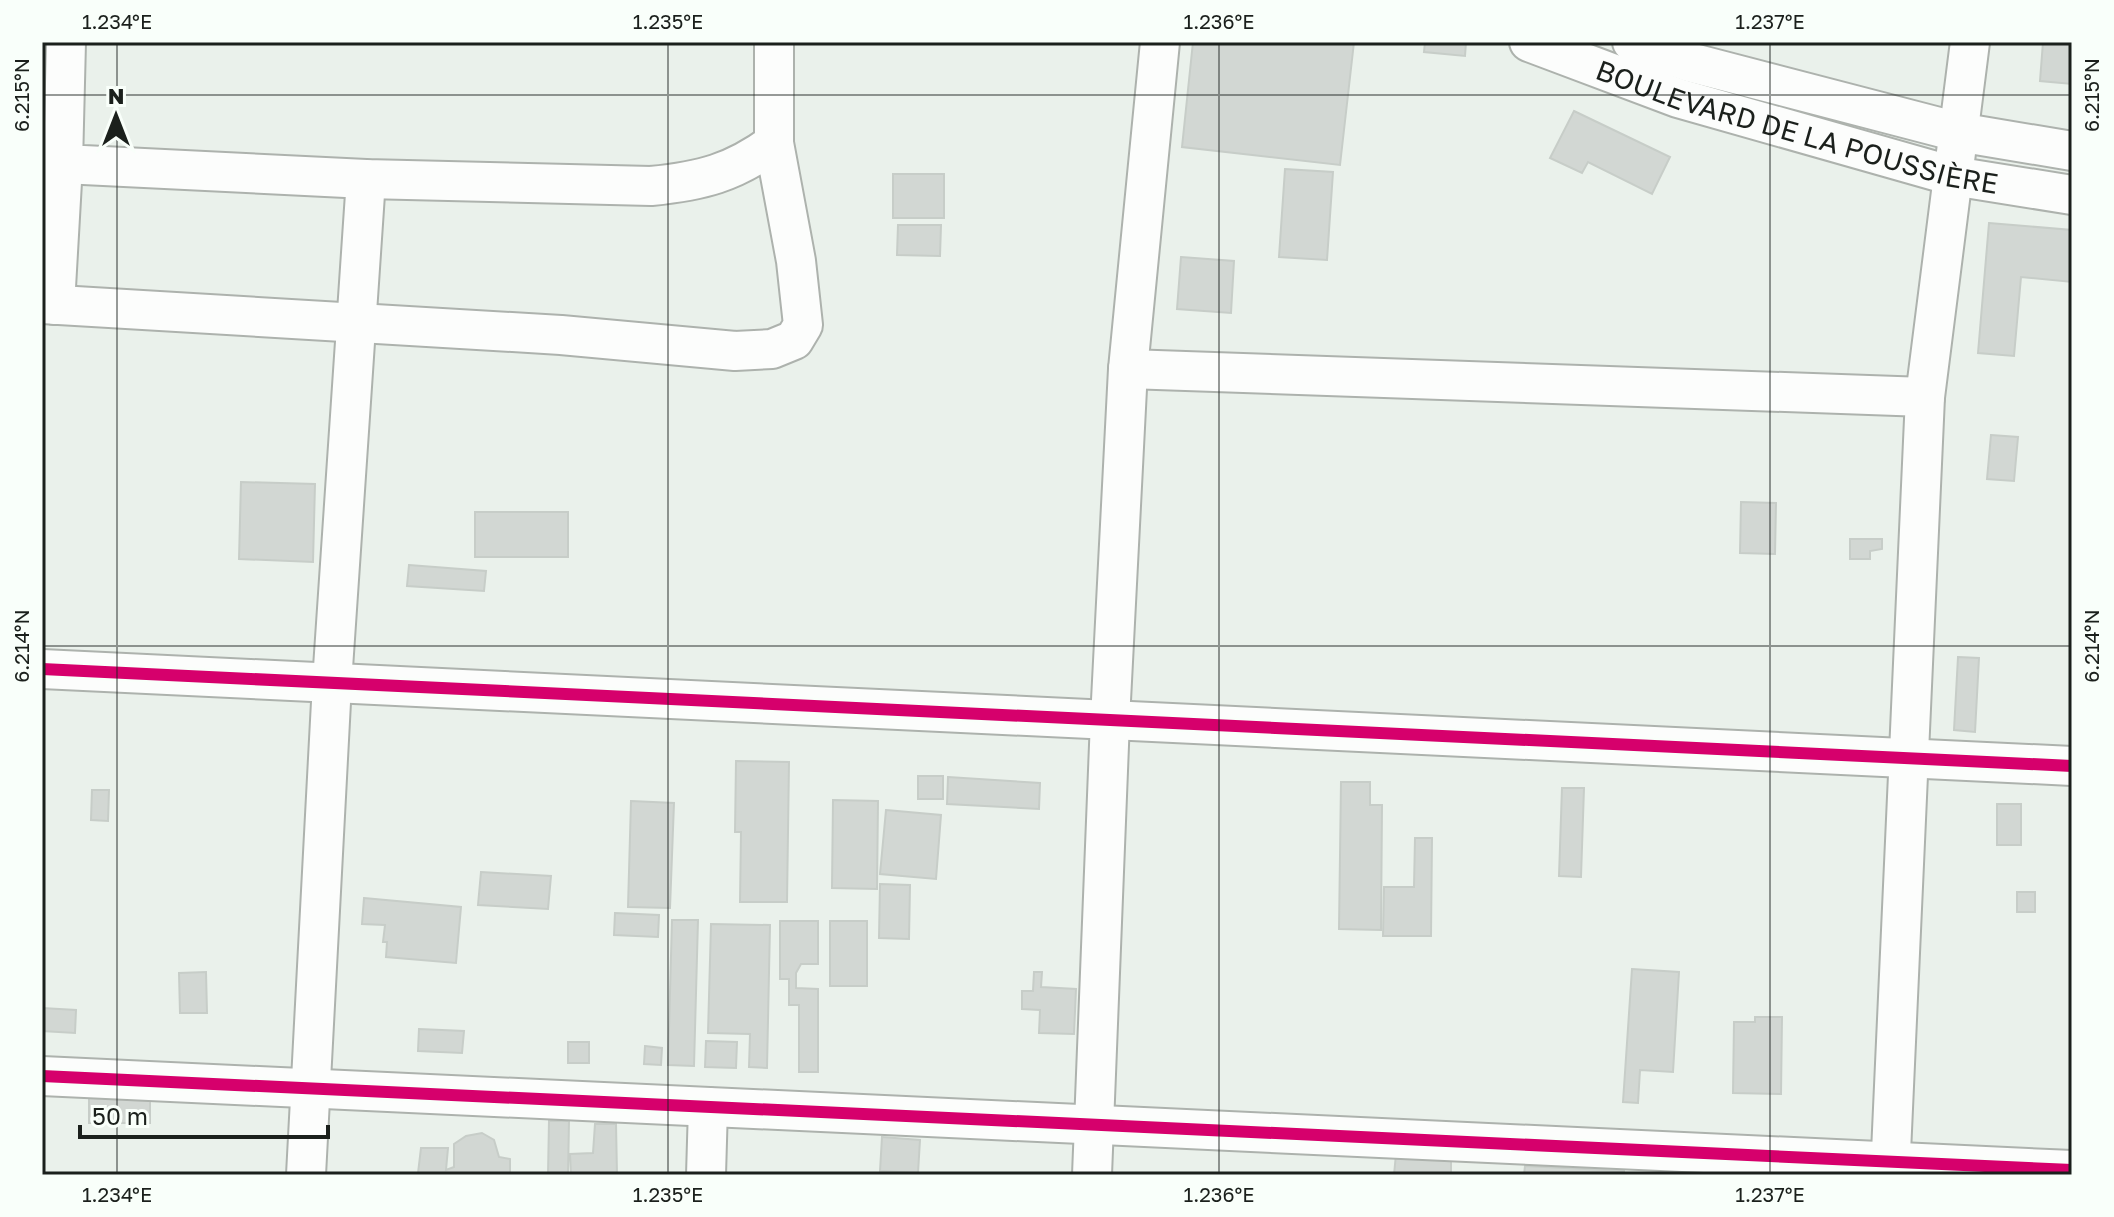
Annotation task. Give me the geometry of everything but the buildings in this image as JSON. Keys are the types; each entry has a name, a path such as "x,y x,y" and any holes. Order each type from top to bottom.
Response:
{"street":[{"path":"66,42 63,164 49,305 354,321 735,351 772,349 794,340 803,325 796,261 774,143 774,42"},
{"path":"1092,1175 1128,369 1160,42"},
{"name":"BOULEVARD DE LA POUSSIÈRE","path":"1529,42 1678,98 1953,176 2072,195"},
{"name":"BOULEVARD DE LA POUSSIÈRE","path":"1632,42 1689,62 1958,132 2072,151"},
{"path":"1890,1168 1925,397 1970,42"},
{"path":"63,164 366,179 651,186 695,182 749,161 774,143"},
{"path":"306,1175 332,683 354,321 366,179"},
{"path":"1128,369 1925,397"},
{"path":"42,669 2072,766"},
{"path":"42,1076 1095,1125 1469,1159 2072,1170"},
{"path":"706,1175 708,1107"}],"cycle path":[{"path":"42,669 2072,766"},
{"path":"42,1076 2072,1170"}]}
